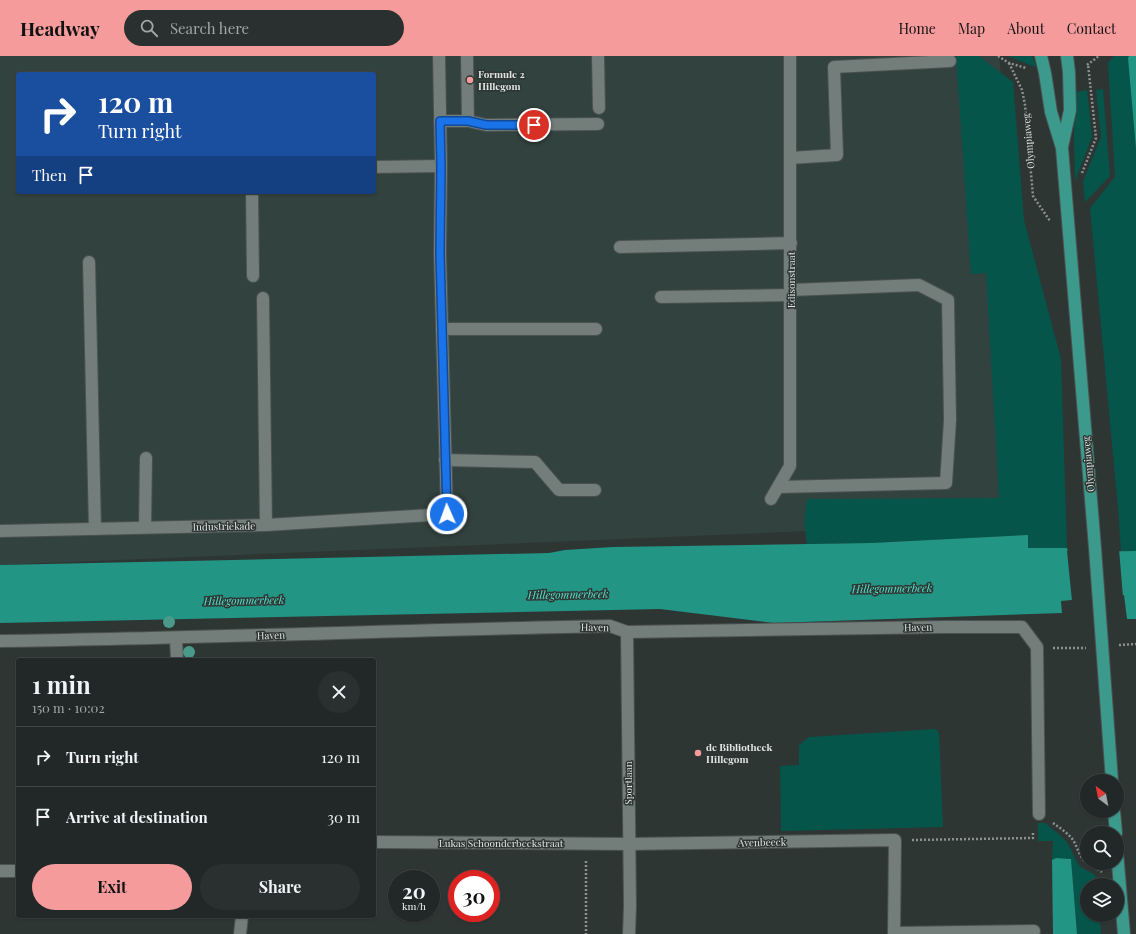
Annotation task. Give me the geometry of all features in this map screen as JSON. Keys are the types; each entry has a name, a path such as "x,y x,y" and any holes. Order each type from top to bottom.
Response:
{"main road":[{"name":"Olympiaweg","path":"1041,56 1046,73 1051,112 1062,148 1095,548 1111,774"},
{"name":"Olympiaweg","path":"1062,148 1070,110 1069,72 1066,56"},
{"path":"1119,870 1124,934"}],"street":[{"path":"439,56 441,166 440,253 445,460 535,462 559,490 595,490"},
{"path":"467,56 468,121"},
{"path":"598,56 600,108"},
{"name":"Edisonstraat","path":"771,499 790,466 790,56"},
{"path":"790,158 837,155 834,68 883,60 950,61"},
{"path":"440,121 468,121 486,125 598,124"},
{"path":"376,167 441,166"},
{"path":"252,194 252,276"},
{"path":"620,248 790,243"},
{"path":"89,262 96,529"},
{"path":"661,297 919,285 948,300 950,420 946,483 779,487"},
{"path":"263,298 266,525"},
{"path":"442,329 596,329"},
{"path":"145,527 146,458"},
{"name":"Industriekade","path":"0,530 266,525 447,514 445,460"},
{"name":"Haven","path":"0,641 176,638 404,630 602,626 610,626 627,632 1022,627 1037,647"},
{"name":"Sportlaan","path":"627,632 630,906 628,934"},
{"path":"176,638 177,658"},
{"path":"1037,647 1039,814"},
{"path":"895,840 894,934 1034,931"},
{"name":"Avenbeeck","path":"629,844 895,840"},
{"name":"Lukas Schoonderbeekstraat","path":"376,842 629,844"},
{"path":"0,871 16,871"},
{"path":"240,934 242,918"}],"path":[{"path":"1082,174 1096,138 1088,64 1100,56"},
{"name":"Olympiaweg","path":"1009,63 1022,90 1025,105 1033,196 1052,225"},
{"path":"1117,645 1136,644"},
{"path":"1037,647 1088,648"},
{"path":"1039,814 1067,833 1073,840 1080,855"},
{"path":"895,840 1033,838"},
{"path":"586,844 586,934"}],"shaded area":[{"path":"0,56 999,56 1050,521 0,565"},
{"path":"956,56 979,56 1013,82 1024,220 1061,359 1067,548 1028,548 1028,535 871,543 807,544 804,522 807,499 999,498 986,273 971,274"},
{"path":"1008,56 1032,56 1036,66 1035,67"},
{"path":"1114,56 1129,56 1136,149 1136,551 1121,551 1090,208 1115,177 1108,63"},
{"path":"1103,89 1110,176 1085,202 1083,181 1101,137 1096,90"},
{"path":"1087,90 1092,137 1075,181 1075,92"},
{"path":"936,729 939,733 943,827 781,831 780,766 799,765 799,745 809,737"},
{"path":"1038,823 1045,823 1066,841 1080,866 1080,870 1086,870 1095,876 1096,878 1080,878 1080,922 1100,922 1101,934 1077,934 1071,859 1056,858 1052,860 1053,841 1038,841"}],"water":[{"path":"1129,56 1136,56 1136,149 1128,58"},
{"name":"Hillegommerbeek","path":"1028,535 1028,548 1067,548 1068,552 1136,551 1136,619 1127,619 1124,595 1061,601 1062,613 774,623 660,609 0,623 0,565 549,553 565,550 613,547 871,543"},
{"path":"1056,858 1071,859 1077,934 1053,934 1052,860"}],"pier":[{"path":"1119,549 1123,597 1072,601 1067,551"}],"place":[{"name":"Formule 2 Hillegom","path":"470,80"},
{"name":"de Bibliotheek Hillegom","path":"698,753"}],"route":[{"path":"447,514 440,253 440,121 468,121 486,125 534,125"}]}
